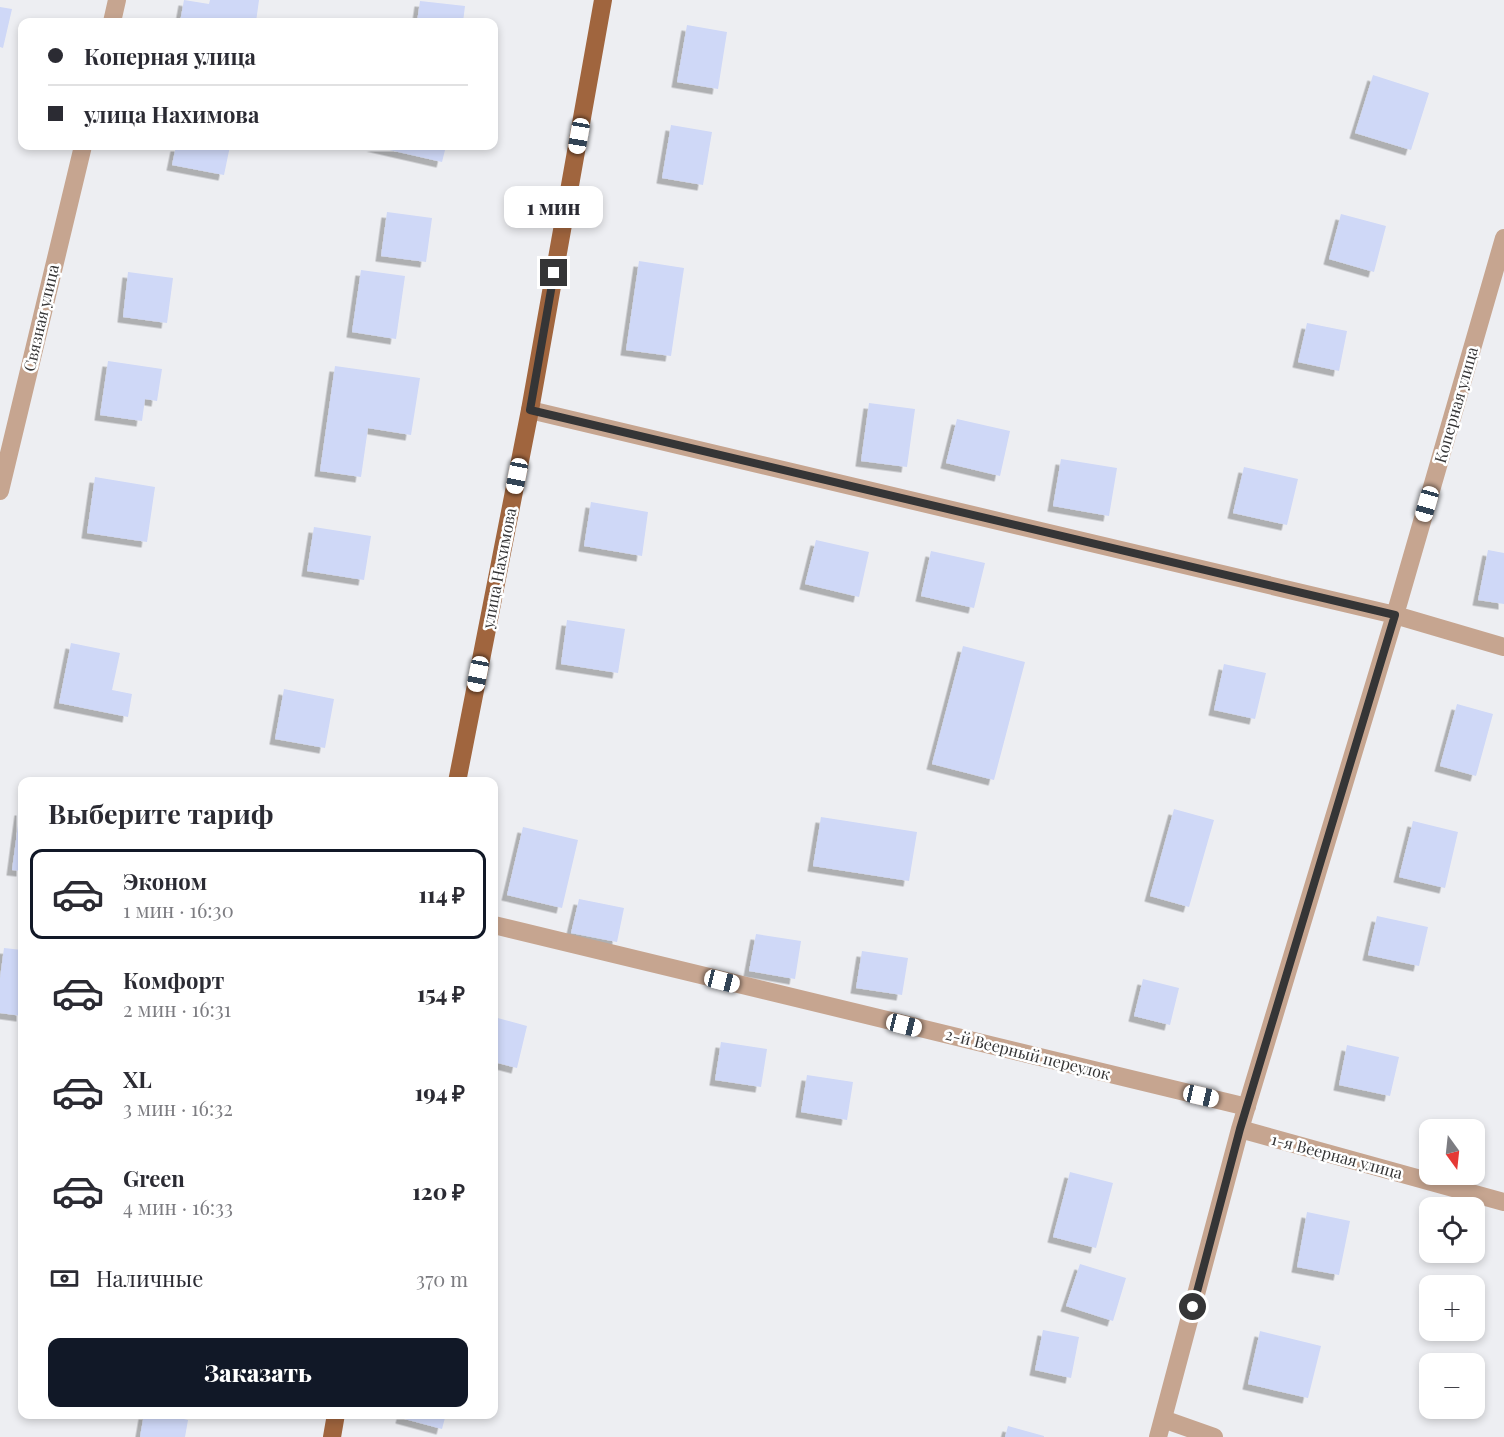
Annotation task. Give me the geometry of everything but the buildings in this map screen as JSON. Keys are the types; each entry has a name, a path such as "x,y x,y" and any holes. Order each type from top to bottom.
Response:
{"main road":[{"name":"улица Нахимова","path":"458,777 530,410 603,0"},
{"path":"332,1437 335,1419"}],"street":[{"path":"113,18 117,0"},
{"name":"Связная улица","path":"0,491 82,150"},
{"name":"Коперная улица","path":"1158,1437 1240,1129 1395,615 1504,238"},
{"path":"530,410 1395,615 1504,647"},
{"name":"2-й Веерный переулок","path":"498,927 1247,1107"},
{"name":"1-я Веерная улица","path":"1240,1129 1504,1202"},
{"path":"1163,1419 1214,1437"}],"route":[{"path":"554,273 530,410 1395,615 1240,1129 1193,1307"}]}
